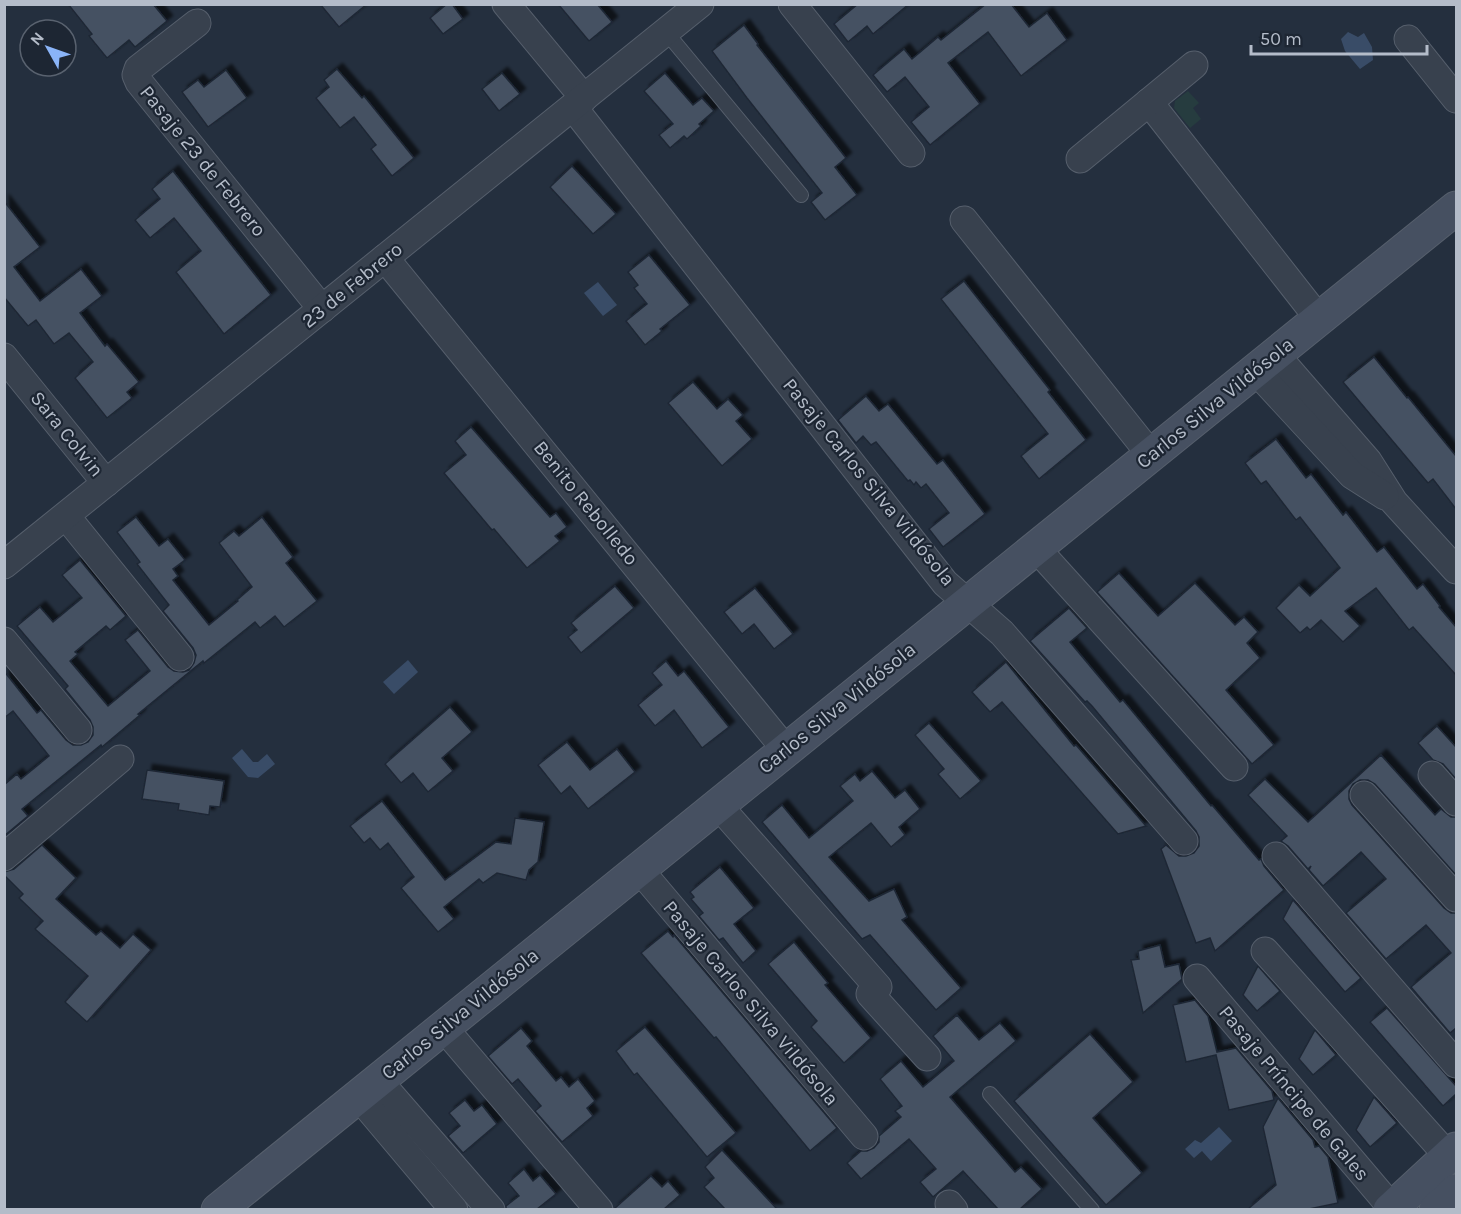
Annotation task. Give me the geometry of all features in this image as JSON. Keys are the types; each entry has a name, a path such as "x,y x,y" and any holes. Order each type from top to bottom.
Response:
{"street":[{"path":"506,4 579,102"},
{"name":"23 de Febrero","path":"4,565 700,4"},
{"path":"792,4 911,153"},
{"name":"Pasaje 23 de Febrero","path":"197,23 138,69 136,75 139,82 322,309"},
{"path":"1408,39 1456,99"},
{"path":"1080,159 1194,65"},
{"name":"Pasaje Carlos Silva Vildósola","path":"579,102 945,583 1002,633 1184,841"},
{"path":"1149,102 1319,319"},
{"name":"Carlos Silva Vildósola","path":"231,1206 443,1027 1265,362 1454,215"},
{"path":"964,220 1151,454"},
{"name":"Benito Rebolledo","path":"385,258 786,750"},
{"name":"Sara Colvin","path":"4,357 106,483"},
{"path":"1265,362 1352,475 1394,502 1456,570"},
{"path":"66,516 180,657"},
{"path":"1036,548 1234,768"},
{"path":"4,641 78,730"},
{"path":"4,857 120,759"},
{"path":"1432,775 1456,802"},
{"path":"1364,795 1456,898"},
{"path":"718,805 878,987 870,994 927,1057"},
{"path":"1276,856 1456,1064"},
{"name":"Pasaje Carlos Silva Vildósola","path":"639,869 864,1136"},
{"path":"1265,951 1452,1152 1391,1209"},
{"name":"Pasaje Príncipe de Gales","path":"1197,978 1391,1209"},
{"path":"443,1027 599,1209"},
{"path":"368,1088 454,1209"},
{"path":"368,1088 491,1209"},
{"path":"1436,1209 1456,1191"}],"lane":[{"path":"666,32 801,195"},
{"path":"990,1094 1092,1209"}],"green space":[{"path":"1188,91 1199,103 1193,108 1201,119 1190,128 1174,108 1175,101"}],"water":[{"path":"1348,32 1358,37 1364,33 1372,47 1373,60 1360,69 1345,51 1341,39"},
{"path":"598,282 617,305 603,316 584,293"},
{"path":"408,660 418,672 394,694 383,682"},
{"path":"242,749 253,762 258,762 267,754 275,764 258,778 248,777 232,758"},
{"path":"1219,1127 1232,1141 1211,1161 1202,1151 1194,1158 1185,1149 1195,1140 1201,1143"}],"building":[{"path":"68,4 153,4 167,21 135,47 129,40 107,58 89,36 92,34"},
{"path":"320,4 367,4 339,27"},
{"path":"447,4 452,4 463,19 443,34 430,18"},
{"path":"558,4 597,4 612,22 589,41"},
{"path":"858,4 909,4 873,34 867,26 848,42 834,24"},
{"path":"986,4 1011,4 1029,27 1047,13 1067,40 1021,76 988,32 948,63 980,104 930,145 911,122 929,107 905,77 887,92 873,75 904,49 912,59 938,37 941,40"},
{"path":"744,25 757,45 846,158 835,167 857,195 825,220 811,202 822,193 712,51"},
{"path":"337,69 362,98 364,96 414,158 392,176 371,149 376,145 354,117 340,128 316,98 329,87 324,80"},
{"path":"226,70 247,98 208,127 182,92 198,80 204,87"},
{"path":"502,73 520,94 499,111 482,89"},
{"path":"665,73 693,105 702,98 714,111 687,139 684,136 670,148 659,135 673,124 644,91"},
{"path":"572,166 616,214 593,234 550,187"},
{"path":"173,171 271,295 224,334 176,272 201,251 174,218 150,238 135,220 160,199 152,189"},
{"path":"4,201 40,247 14,267 40,301 81,269 102,296 80,313 105,346 107,344 139,382 127,392 132,398 107,418 75,378 93,362 69,333 54,344 36,320 28,326 4,297"},
{"path":"649,255 690,305 660,329 662,331 645,345 626,321 647,304 634,288 638,285 628,272"},
{"path":"964,281 1050,390 1048,392 1086,440 1039,479 1021,456 1048,434 941,299"},
{"path":"1374,357 1456,456 1456,509 1433,479 1428,483 1343,382"},
{"path":"693,382 717,409 728,399 743,415 736,421 752,439 722,466 668,403"},
{"path":"866,396 879,411 888,404 937,464 943,460 985,514 943,547 929,529 949,513 926,484 921,488 916,482 914,485 910,480 908,481 876,442 871,445 863,436 856,443 838,420"},
{"path":"471,427 550,517 556,513 567,527 555,536 560,541 527,568 444,473 466,455 455,441"},
{"path":"1276,439 1306,478 1311,474 1343,515 1346,512 1377,552 1384,547 1417,589 1423,584 1440,606 1456,627 1456,675 1413,627 1409,630 1376,588 1345,611 1360,626 1343,642 1321,620 1310,630 1307,627 1300,633 1276,608 1299,585 1310,596 1340,568 1300,517 1296,520 1266,481 1261,484 1245,463"},
{"path":"136,517 159,546 168,539 185,560 173,569 178,576 173,580 209,625 252,587 219,543 234,531 239,536 262,517 293,557 286,563 317,601 284,627 275,616 260,628 255,622 204,663 203,661 102,747 101,745 22,809 28,816 4,836 4,785 17,774 21,779 49,756 13,711 4,718 4,671 37,713 41,710 66,740 73,745 81,745 88,742 93,735 90,720 65,689 68,686 17,626 40,607 53,622 82,598 62,575 80,560 126,616 110,630 106,626 75,652 78,654 70,661 108,706 150,671 125,640 138,630 168,667 174,671 189,670 194,663 196,655 193,648 163,611 169,605 137,564 140,562 117,532"},
{"path":"1119,573 1158,616 1195,583 1235,625 1244,617 1258,632 1247,643 1260,658 1226,690 1274,745 1252,764 1097,592"},
{"path":"615,586 634,608 581,653 568,637 577,630 571,623"},
{"path":"755,588 793,634 774,649 754,624 742,634 724,612"},
{"path":"1069,608 1087,628 1070,642 1120,702 1123,700 1211,806 1259,860 1261,859 1284,890 1215,951 1210,938 1196,943 1161,849 1166,845 1179,856 1194,853 1199,846 1196,831 1092,706 1087,701 1085,702 1030,641"},
{"path":"666,661 678,676 684,671 729,727 702,748 674,710 655,726 638,705 662,685 652,673"},
{"path":"1006,662 1074,746 1076,745 1146,826 1118,834 1002,702 990,712 972,692"},
{"path":"450,707 472,732 442,758 453,771 428,792 413,773 401,783 385,764"},
{"path":"929,723 981,781 960,799 938,774 944,769 915,735"},
{"path":"1437,726 1456,747 1456,779 1443,764 1433,760 1418,743"},
{"path":"567,742 590,770 617,749 635,772 588,809 570,786 561,794 538,765"},
{"path":"1381,755 1435,815 1441,809 1451,817 1456,817 1456,875 1375,784 1368,780 1360,780 1353,784 1349,791 1352,805 1444,908 1451,913 1456,913 1456,1028 1450,1033 1411,987 1451,953 1426,925 1386,959 1346,913 1386,879 1361,852 1323,886 1309,870 1311,866 1308,869 1281,841 1287,836 1248,795 1265,779 1308,822"},
{"path":"147,770 224,781 220,807 210,806 209,815 178,810 179,804 142,799"},
{"path":"872,771 895,798 905,790 920,809 899,827 905,835 891,847 871,823 829,857 869,901 894,889 907,917 902,920 961,988 936,1010 870,935 862,939 762,822 782,805 809,838 853,801 840,786 855,774 860,781"},
{"path":"382,801 445,880 496,842 511,844 515,818 544,822 538,862 529,870 526,880 497,873 483,883 479,879 444,907 454,919 438,932 401,888 414,877 388,843 380,850 370,838 364,843 350,826"},
{"path":"42,845 76,878 56,899 96,935 101,931 120,948 133,934 151,950 87,1022 65,1002 88,976 35,929 43,921 19,898 23,894 4,875 4,872 14,869"},
{"path":"720,867 754,908 734,924 756,951 743,963 723,938 719,940 699,916 703,913 691,899 694,897 690,892"},
{"path":"1293,900 1361,978 1345,992 1283,919"},
{"path":"668,931 673,937 674,935 837,1128 810,1151 716,1037 714,1038 641,953"},
{"path":"794,942 828,983 825,985 871,1038 844,1063 811,1027 817,1021 768,964"},
{"path":"1160,945 1165,967 1179,964 1182,979 1143,1013 1131,960 1139,959 1138,951"},
{"path":"1258,966 1280,991 1257,1011 1243,995"},
{"path":"1195,1000 1208,1016 1217,1052 1236,1048 1272,1091 1274,1100 1229,1110 1216,1055 1186,1062 1173,1005"},
{"path":"1387,1008 1456,1086 1456,1094 1443,1106 1370,1022"},
{"path":"957,1015 979,1040 1000,1023 1016,1041 950,1097 1015,1172 1021,1167 1042,1189 1020,1209 998,1209 963,1171 933,1197 920,1182 936,1169 909,1139 861,1179 847,1163 861,1151 874,1148 879,1142 879,1136 901,1117 895,1111 902,1106 880,1079 901,1061 923,1087 954,1061 933,1036"},
{"path":"645,1027 736,1133 707,1157 637,1073 634,1075 616,1051"},
{"path":"521,1028 532,1041 527,1046 556,1081 561,1077 569,1087 578,1079 595,1101 587,1108 593,1116 562,1142 535,1111 541,1106 518,1079 512,1084 488,1056"},
{"path":"1315,1030 1336,1055 1313,1075 1299,1059"},
{"path":"1090,1034 1133,1082 1093,1118 1142,1173 1106,1205 1014,1101"},
{"path":"1374,1097 1397,1123 1370,1147 1356,1130"},
{"path":"1278,1098 1313,1140 1315,1147 1319,1146 1328,1157 1338,1203 1309,1209 1248,1209 1276,1185 1263,1127"},
{"path":"465,1100 474,1111 482,1105 497,1124 463,1153 448,1136 460,1126 449,1113"},
{"path":"722,1150 777,1209 725,1209 704,1187 714,1178 705,1167"},
{"path":"524,1169 533,1181 540,1175 556,1194 537,1209 506,1209 506,1206 519,1196 508,1183"},
{"path":"651,1176 662,1187 668,1181 680,1195 664,1209 614,1209"}]}
